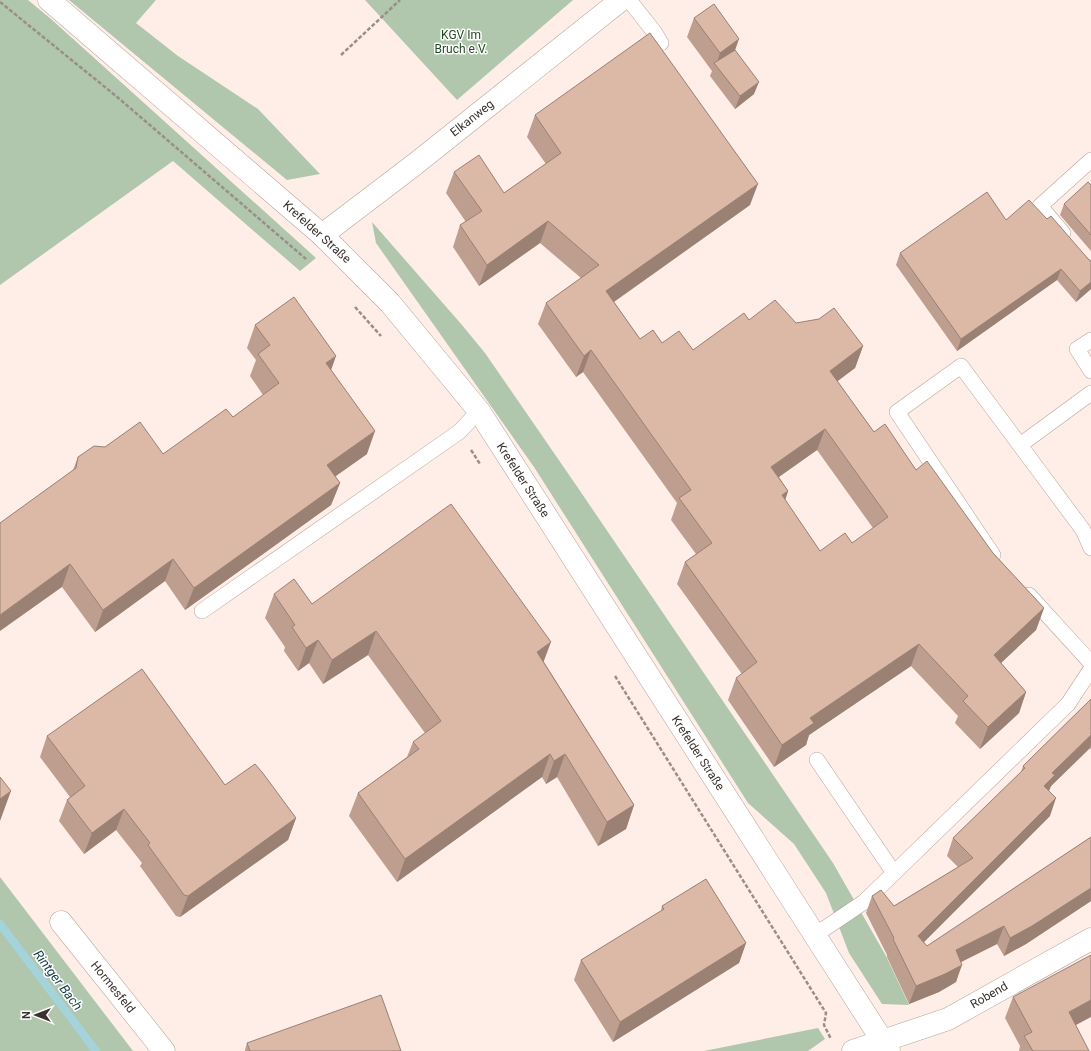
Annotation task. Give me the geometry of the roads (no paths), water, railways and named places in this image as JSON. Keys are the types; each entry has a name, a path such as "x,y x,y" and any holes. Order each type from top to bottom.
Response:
{"main road":[{"name":"Krefelder Straße","path":"49,0 345,256 390,304 479,411 886,1045"},
{"name":"Elkanweg","path":"322,235 414,165 621,0"},
{"name":"Hormesfeld","path":"61,922 164,1051"},
{"name":"Robend","path":"886,1045 923,1028 948,1019 1091,939"},
{"path":"843,1048 886,1045"}],"lane":[{"path":"629,0 661,43"},
{"path":"1070,241 1040,206 1091,160"},
{"path":"1091,340 1077,349 1091,371"},
{"path":"1004,566 993,554 897,412 961,366 1083,530 1091,548"},
{"path":"1020,445 1091,393"},
{"path":"202,612 459,432 479,411"},
{"path":"1019,583 1091,663"},
{"path":"815,935 864,902 1068,704 1091,669"},
{"path":"817,760 894,873"}],"waterway":[{"name":"Rintger Bach","path":"0,924 96,1051"}],"park label":[{"name":"KGV Im Bruch e.V.","path":"461,42"}]}
